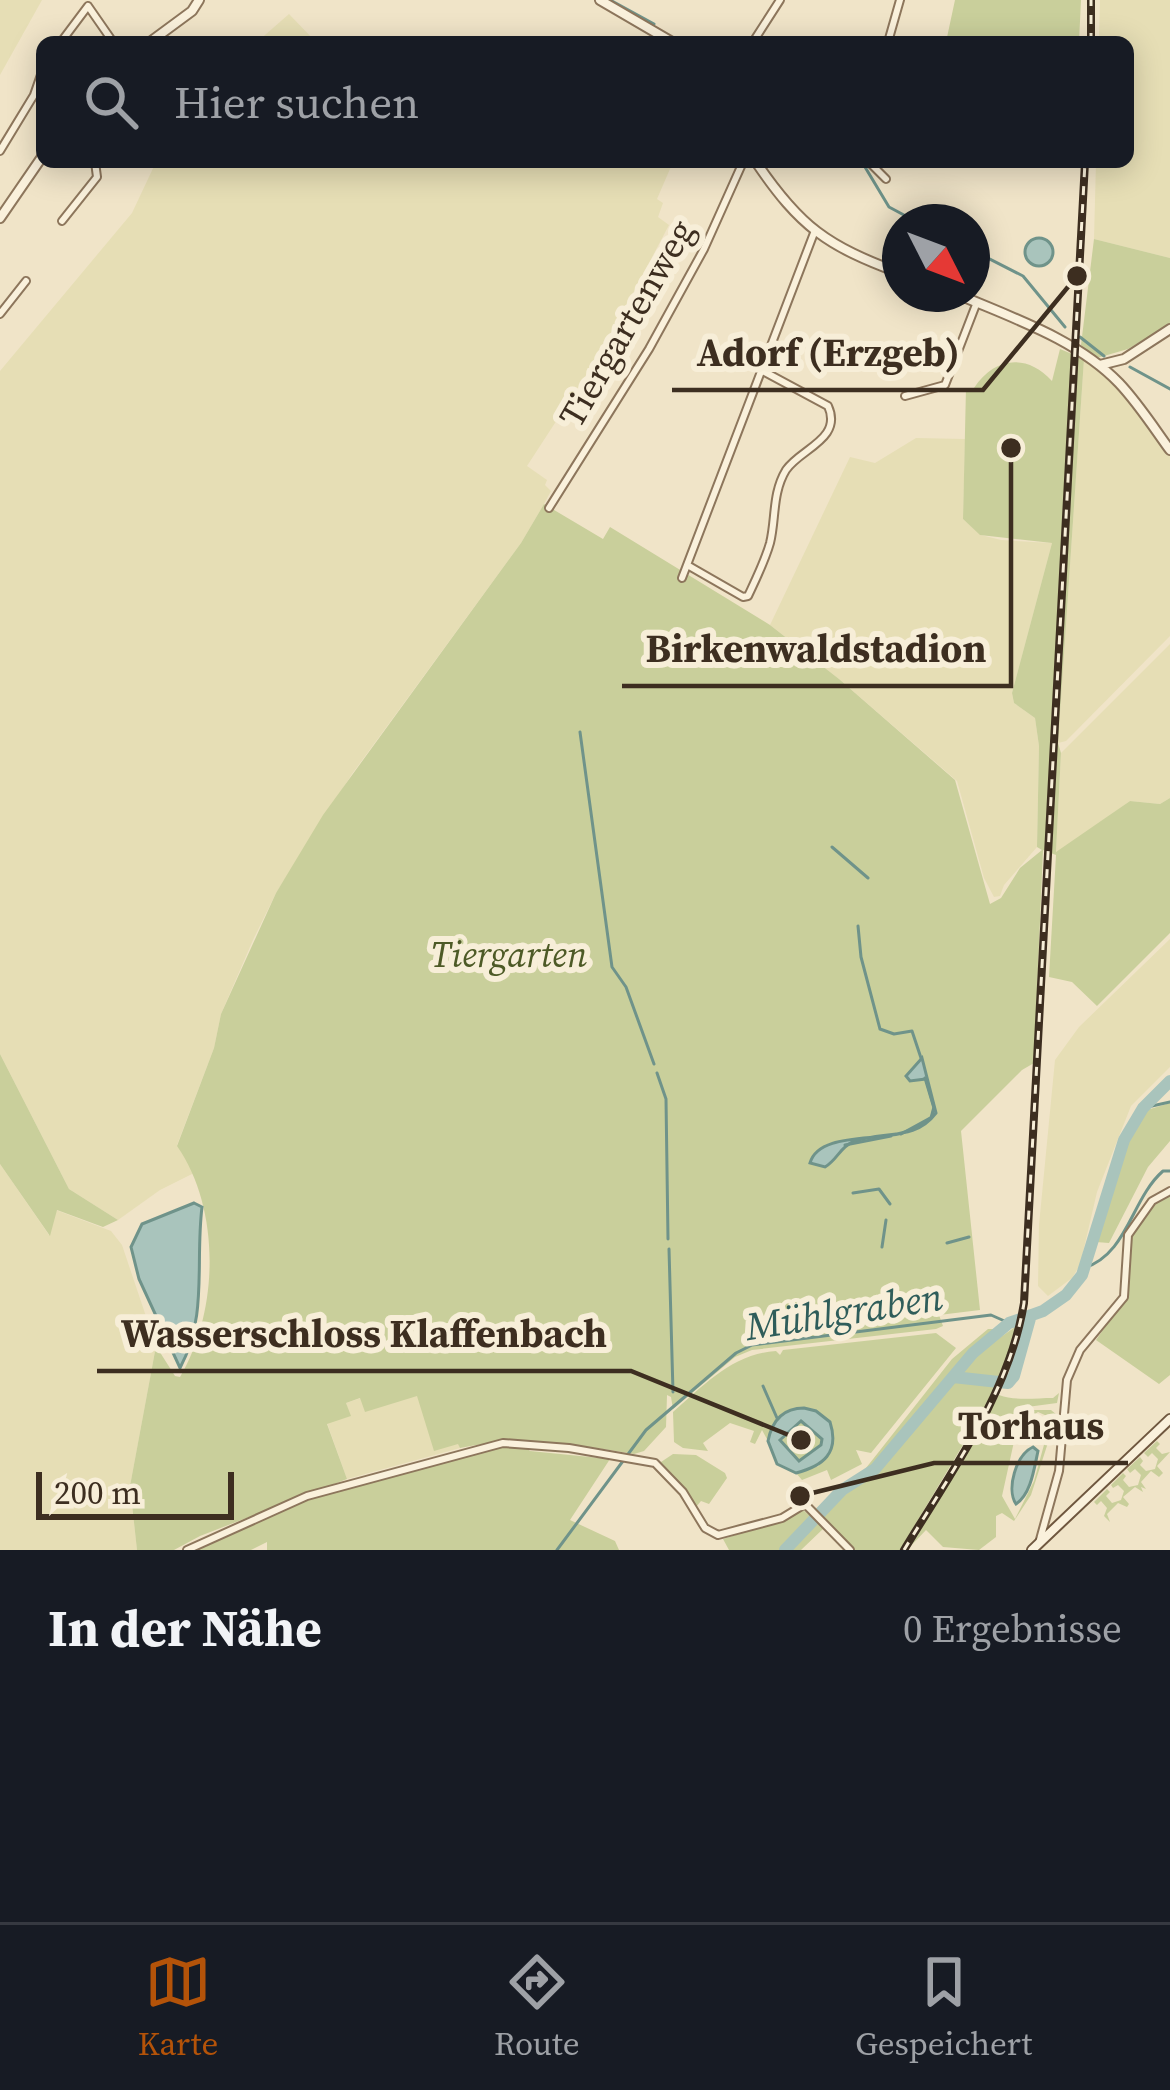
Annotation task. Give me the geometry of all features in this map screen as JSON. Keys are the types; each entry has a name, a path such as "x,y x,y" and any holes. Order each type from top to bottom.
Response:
{"street":[{"path":"159,36 199,0"},
{"path":"600,0 662,36"},
{"path":"757,36 780,0"},
{"path":"890,36 900,0"},
{"path":"65,36 86,3 109,36"},
{"path":"0,151 36,89"},
{"path":"0,218 36,166"},
{"path":"62,221 97,177 96,168"},
{"name":"Tiergartenweg","path":"549,508 649,349 704,249 740,168"},
{"path":"761,168 814,233 882,266"},
{"path":"875,168 886,179"},
{"path":"682,578 814,233"},
{"path":"0,314 26,280"},
{"path":"990,308 1058,340 1098,365 1120,384 1170,450"},
{"path":"905,396 945,385 972,312"},
{"path":"1098,365 1124,359 1170,329"},
{"path":"1120,384 1124,359"},
{"path":"689,566 748,596 771,540 774,502 782,478 788,466 820,442 830,424 828,406 761,370"},
{"path":"1035,1547 1059,1471 1067,1380 1080,1350 1124,1297 1128,1235 1152,1201 1170,1192"},
{"path":"1035,1547 1170,1419"},
{"path":"187,1550 307,1496 503,1443 655,1463 683,1492 705,1528 718,1535 782,1518 807,1506 850,1550"}],"shaded area":[{"path":"0,0 42,0 0,75"},
{"path":"1100,0 1170,0 1170,258 1094,239 1096,168 1134,168 1134,36 1099,36"},
{"path":"289,14 310,36 264,36"},
{"path":"153,168 670,168 657,199 663,203 658,217 669,225 607,343 527,466 547,480 551,491 544,504 521,543 352,774 276,893 253,940 221,1014 214,1048 177,1145 196,1172 118,1220 69,1189 0,1054 0,371 132,213"},
{"path":"1084,359 1114,383 1170,455 1170,636 1066,741 1058,743"},
{"path":"916,438 965,439 963,519 981,535 1052,543 1012,693 1014,703 1035,718 1037,847 1000,896 994,897 984,878 957,781 770,625 850,457 875,463"},
{"path":"1170,644 1170,798 1160,804 1130,801 1056,854 1061,753"},
{"path":"1170,939 1170,1067 1131,1106 1097,1192 1080,1265 1072,1278 1048,1296 1038,1286 1039,1225 1055,1060 1079,1027"},
{"path":"0,1164 49,1235 56,1210 111,1231 122,1245 156,1346 130,1486 137,1550 0,1550"},
{"path":"442,1387 460,1448 347,1479 327,1423 350,1416 346,1403 361,1398 366,1411"}],"green space":[{"path":"955,0 1081,0 1079,36 947,36"},
{"path":"1094,239 1170,258 1170,324 1128,349 1097,358 1081,345"},
{"name":"Tiergarten","path":"1060,349 1084,359 1058,743 1056,852 1130,801 1160,804 1170,798 1170,933 1097,1006 1072,982 1049,977 1056,855 1043,850 1034,1063 961,1131 980,1310 939,1315 943,1326 936,1329 752,1350 735,1357 673,1409 667,1395 666,1427 644,1451 634,1454 527,1442 460,1448 458,1444 434,1451 417,1396 365,1412 360,1398 346,1403 351,1416 327,1424 347,1479 174,1550 137,1550 130,1486 156,1346 180,1377 193,1351 208,1292 208,1229 202,1199 177,1146 214,1048 221,1014 276,893 323,815 521,543 544,504 603,539 610,527 770,625 955,780 990,904 1001,898 1020,868 1042,850 1037,847 1035,718 1014,703 1012,693 1052,543 980,535 963,519 966,388 974,388 991,370 1011,362 1032,366 1052,381"},
{"path":"0,1054 69,1189 118,1220 103,1227 57,1210 50,1236 0,1164"},
{"path":"1170,1103 1170,1141 1148,1167 1109,1243 1096,1242 1125,1148 1147,1110"},
{"path":"1170,1195 1170,1375 1159,1384 1096,1340 1126,1297 1129,1236 1154,1203"},
{"path":"1018,1325 994,1393 900,1550 854,1550 821,1515 892,1456 975,1355"},
{"path":"988,1329 997,1329 868,1471 952,1359"},
{"path":"936,1333 956,1348 871,1453 856,1450 862,1464 831,1480 827,1470 802,1480 796,1473 819,1466 826,1420 810,1408 797,1408 772,1427 768,1441 762,1430 755,1444 750,1442 754,1431 730,1423 703,1443 708,1451 674,1442 673,1412 720,1372 746,1358"},
{"path":"1059,1393 1057,1403 1027,1407 1019,1419 1002,1496 1015,1519 1034,1481 1050,1423 1038,1412 1029,1418 1031,1426 1043,1431 1031,1445 1024,1437 1039,1431 1026,1428 1026,1417 1034,1410 1051,1410 1057,1415 1031,1495 1014,1521 1002,1513 996,1516 996,1537 979,1550 943,1547 926,1530 907,1550 999,1395 1053,1398"},
{"path":"802,1421 822,1439 799,1462 780,1440"},
{"path":"1157,1441 1162,1454 1170,1452 1157,1466 1163,1473 1159,1477 1151,1471 1141,1482 1146,1489 1135,1487 1123,1497 1129,1504 1118,1503 1107,1514 1110,1522 1104,1516 1107,1508 1101,1501 1094,1502 1107,1489 1112,1503 1121,1500 1124,1491 1111,1485 1123,1473 1129,1487 1138,1485 1141,1475 1127,1469 1140,1457 1146,1471 1155,1469 1158,1459 1144,1453"},
{"path":"503,1444 610,1459 570,1520 615,1541 619,1550 267,1550 267,1542 251,1550 195,1550 301,1500"},
{"path":"673,1454 696,1455 725,1473 727,1478 709,1504 701,1501 696,1507 662,1467 661,1462"},
{"path":"803,1510 824,1528 801,1550 729,1550 723,1539 784,1520"}],"water":[{"path":"1039,238 1049,242 1053,252 1049,262 1039,266 1029,262 1025,252 1029,242"},
{"path":"922,1058 936,1113 931,1118 934,1107 926,1079 910,1081 906,1076"},
{"path":"869,1138 849,1144 825,1167 810,1163 825,1146"},
{"path":"194,1203 202,1207 197,1309 180,1368 139,1279 131,1247 142,1224"},
{"path":"804,1408 830,1422 833,1442 821,1462 796,1473 777,1464 768,1441 779,1417","holes":["801,1421 822,1439 821,1445 799,1461 780,1440"]},
{"path":"1033,1447 1038,1451 1031,1481 1016,1504 1014,1473"}],"waterway":[{"path":"610,0 654,24"},
{"path":"866,168 887,204"},
{"path":"990,259 1023,276 1065,327"},
{"path":"1080,337 1104,356"},
{"path":"1130,367 1170,389"},
{"path":"580,732 612,967 626,987 654,1064"},
{"path":"832,847 868,878"},
{"path":"858,926 880,1029 894,1034 912,1031 921,1058"},
{"path":"657,1073 666,1099 668,1239"},
{"path":"901,1134 932,1117 925,1078"},
{"path":"785,1550 842,1490 875,1469 973,1353 1009,1323 1043,1311 1066,1295 1082,1275 1124,1140 1143,1108 1170,1081"},
{"path":"1143,1108 1170,1102"},
{"path":"845,1145 891,1136"},
{"name":"Mühlgraben","path":"1084,1268 1110,1251 1152,1183 1163,1171 1170,1171"},
{"path":"853,1193 879,1189 890,1204"},
{"path":"882,1247 886,1220"},
{"path":"947,1243 969,1237"},
{"path":"669,1249 673,1392"},
{"name":"Mühlgraben","path":"557,1550 646,1430 736,1353 752,1345 991,1315 1009,1323"},
{"path":"953,1377 1008,1383 1031,1315"},
{"path":"763,1386 777,1418"}],"railway":[{"path":"1091,0 1091,36"},
{"path":"904,1550 992,1401 1024,1303 1085,168"}],"place":[{"name":"Adorf (Erzgeb)","path":"1077,276"},
{"name":"Birkenwaldstadion","path":"1011,448"},
{"name":"Wasserschloss Klaffenbach","path":"801,1440"},
{"name":"Torhaus","path":"800,1496"}]}
